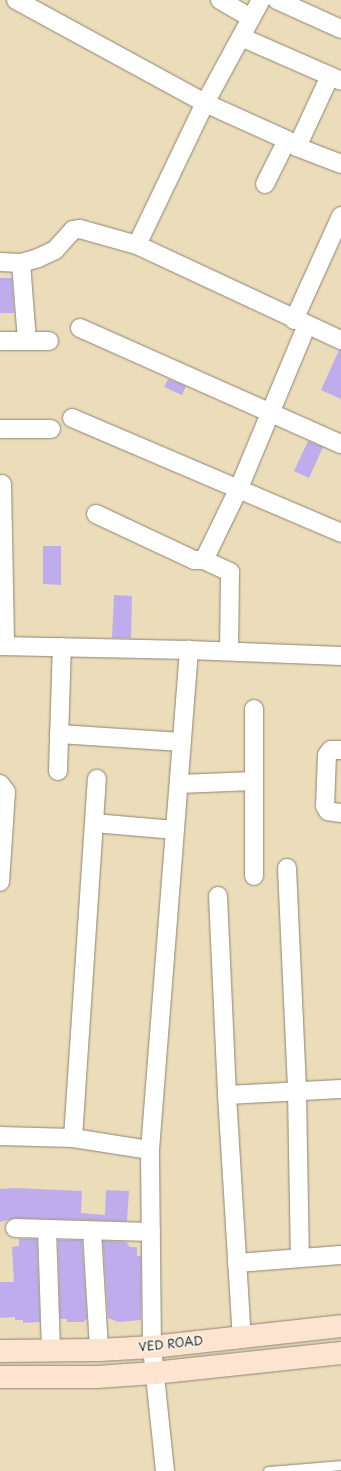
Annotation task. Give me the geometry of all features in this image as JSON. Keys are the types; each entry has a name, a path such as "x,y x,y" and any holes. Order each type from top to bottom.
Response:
{"main road":[{"name":"VED ROAD","path":"0,1351 99,1350 152,1347 341,1326"},
{"path":"0,1377 97,1377 154,1373 341,1353"}],"street":[{"path":"16,0 205,103 341,164"},
{"path":"220,0 251,18"},
{"path":"137,245 205,103 261,0"},
{"path":"277,0 341,29"},
{"path":"240,38 335,78 265,184"},
{"path":"204,560 239,488 270,411 300,322 341,216"},
{"path":"0,262 21,263 55,250 73,230 80,229 137,245 341,340"},
{"path":"21,263 27,341"},
{"path":"80,328 270,411 341,444"},
{"path":"0,341 49,341"},
{"path":"72,418 239,488 341,533"},
{"path":"0,429 51,430"},
{"path":"2,484 3,646 229,651 341,656"},
{"path":"96,514 194,560 204,560 230,572 229,651"},
{"path":"58,771 62,647"},
{"path":"165,1471 152,1347 150,1150 189,650"},
{"path":"254,709 254,876"},
{"path":"59,734 182,742"},
{"path":"341,750 331,750 327,755 325,806 328,811 341,813"},
{"path":"73,1138 97,779"},
{"path":"178,784 254,781"},
{"path":"0,784 6,792 6,804 0,882"},
{"path":"94,823 175,830"},
{"path":"287,868 297,1091 300,1258"},
{"path":"218,896 227,1095 242,1337"},
{"path":"227,1095 341,1089"},
{"path":"0,1136 73,1138 150,1150"},
{"path":"15,1228 150,1232"},
{"path":"47,1229 52,1351"},
{"path":"92,1230 99,1350"},
{"path":"237,1263 341,1255"}],"lane":[{"path":"268,1471 341,1465"}],"building":[{"path":"0,278 12,278 14,313 0,313"},
{"path":"339,350 341,350 341,399 321,390"},
{"path":"168,379 186,386 182,395 164,387"},
{"path":"308,441 323,447 309,478 294,471"},
{"path":"43,546 61,546 61,585 43,584"},
{"path":"114,595 132,596 131,638 112,638"},
{"path":"15,1188 82,1191 81,1213 105,1215 106,1190 129,1191 127,1221 15,1218 0,1222 0,1189"},
{"path":"19,1239 37,1239 40,1322 23,1323 23,1320 15,1320 15,1317 0,1318 0,1282 14,1282 12,1247 19,1246"},
{"path":"58,1240 82,1240 87,1318 84,1322 67,1322 67,1319 60,1319"},
{"path":"103,1241 126,1242 130,1247 137,1247 137,1256 141,1256 141,1320 118,1322 108,1318"}]}
